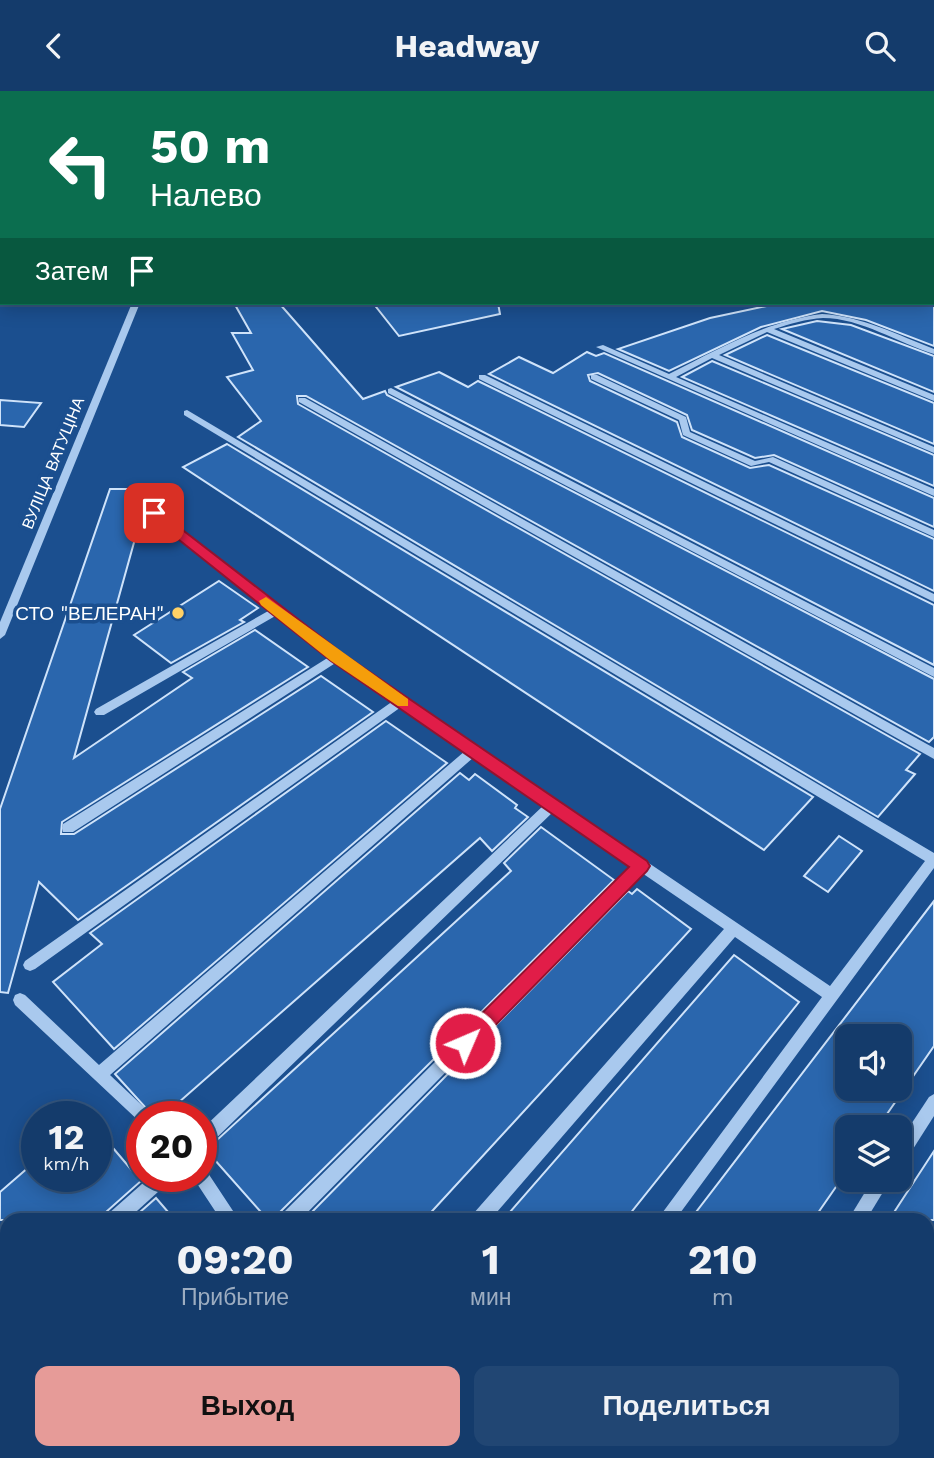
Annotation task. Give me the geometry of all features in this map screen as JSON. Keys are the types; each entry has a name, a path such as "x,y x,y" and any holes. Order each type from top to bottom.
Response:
{"street":[{"name":"ВУЛІЦА ВАТУЦІНА","path":"0,635 135,305"},
{"path":"669,377 766,329 821,316 839,318 934,352"},
{"path":"766,329 934,398"},
{"path":"600,347 934,493"},
{"path":"482,377 934,597"},
{"path":"594,377 683,419 686,433 754,464 770,459 934,534"},
{"path":"391,391 934,673"},
{"path":"302,400 934,754"},
{"path":"187,413 933,858 670,1213"},
{"path":"154,513 337,657 831,995"},
{"path":"100,712 277,610"},
{"path":"68,828 337,657"},
{"path":"30,965 401,701"},
{"path":"99,1075 473,751"},
{"path":"217,1126 552,805"},
{"path":"295,1213 641,866"},
{"path":"485,1213 733,929"},
{"path":"912,1136 934,1102"},
{"path":"861,1213 874,1192"}],"lane":[{"path":"714,356 934,450"},
{"path":"20,1000 127,1101"},
{"path":"122,1213 145,1192"},
{"path":"211,1192 226,1213"}],"building":[{"path":"235,305 281,305 363,399 385,391 387,395 934,679 934,737 929,742 306,396 297,396 298,404 920,754 906,770 915,774 878,817 238,437 261,421 227,377 253,370 232,333 251,333"},
{"path":"375,305 498,305 500,314 399,336"},
{"path":"772,305 932,305 934,346 866,320 822,311 761,327 669,371 618,349 710,318"},
{"path":"817,321 851,325 934,356 934,392 782,329"},
{"path":"767,335 934,403 934,444 725,355"},
{"path":"587,352 596,356 604,353 934,498 934,527 774,455 755,458 692,430 687,415 598,373 588,375 590,381 677,422 682,437 750,468 769,465 934,539 934,591 489,374 519,357 553,373"},
{"path":"712,361 934,455 934,486 682,377"},
{"path":"439,372 468,387 478,381 934,605 934,665 396,387"},
{"path":"0,400 41,403 24,427 0,425"},
{"path":"227,444 813,797 764,850 183,467"},
{"path":"150,485 74,758 192,678 183,672 255,630 308,667 62,822 61,834 74,834 321,676 373,712 78,920 39,882 8,993 0,992 0,809 110,489 142,489"},
{"path":"219,581 258,608 240,620 244,622 171,663 134,635"},
{"path":"386,721 447,763 114,1049 53,982 102,944 90,933"},
{"path":"460,773 469,780 475,774 517,805 515,808 528,817 492,851 480,838 180,1101 139,1101 115,1074"},
{"path":"541,827 614,880 280,1213 262,1213 217,1162 217,1140 511,871 504,863"},
{"path":"839,836 862,851 828,892 804,876"},
{"path":"637,889 691,929 430,1213 311,1213 628,891 632,894"},
{"path":"934,901 934,1046 912,1078 912,1024 840,1024"},
{"path":"734,955 799,1002 631,1213 509,1213"},
{"path":"835,1030 835,1101 896,1101 886,1115 835,1115 835,1188 818,1213 695,1213"},
{"path":"112,1147 126,1163 126,1192 129,1192 106,1213 0,1213 0,1192 21,1174 21,1192 112,1192"},
{"path":"934,1151 934,1213 894,1213 907,1192 912,1192 912,1185"},
{"path":"156,1198 169,1213 139,1213"}],"slow traffic":[{"path":"266,601 337,657 403,702"}],"place":[{"name":"СТО \"ВЕЛЕРАН\"","path":"178,613"}],"route":[{"path":"154,513 337,657 641,866 465,1043"}]}
